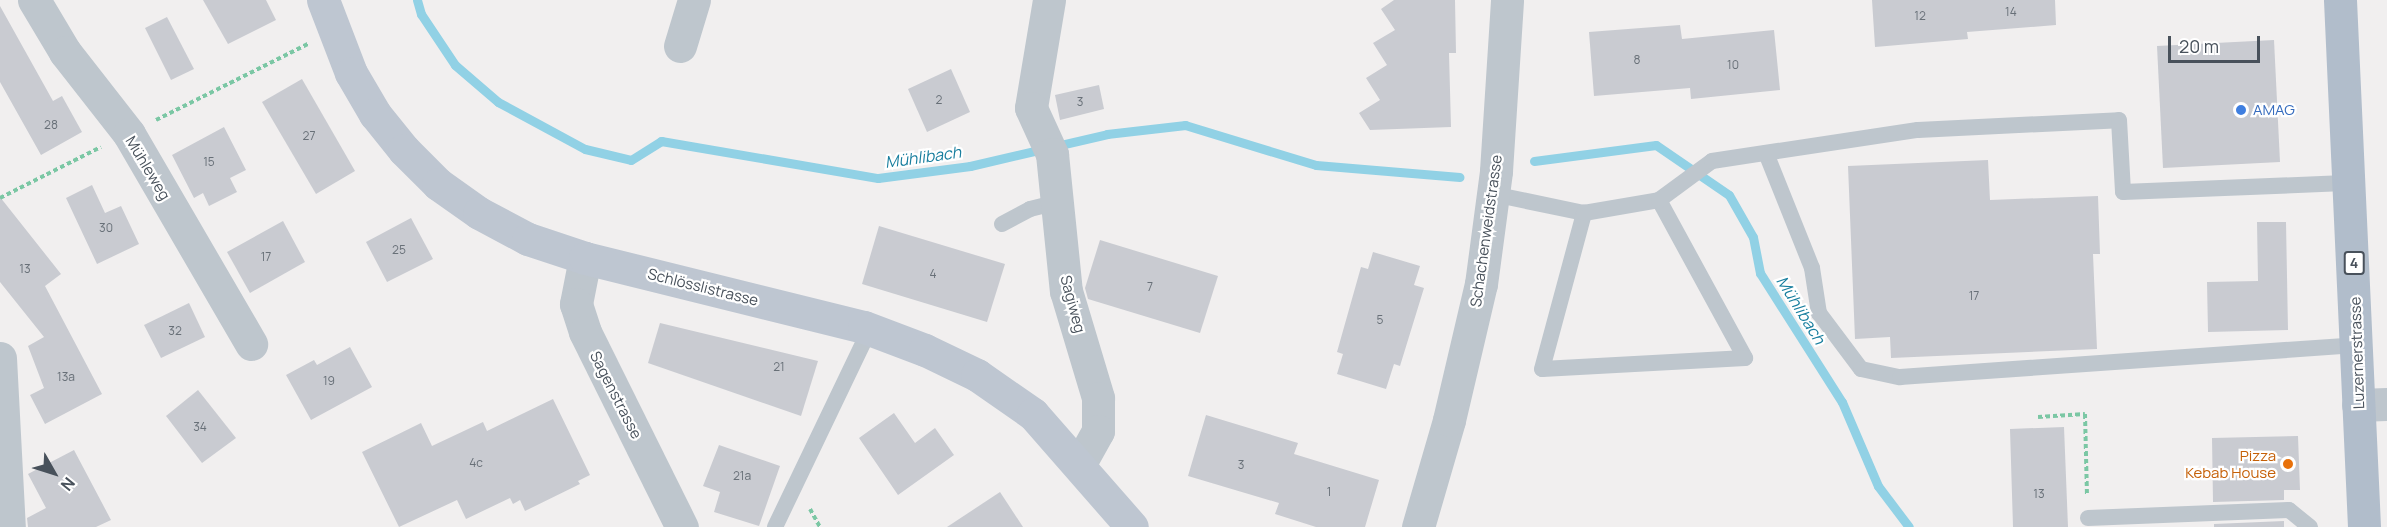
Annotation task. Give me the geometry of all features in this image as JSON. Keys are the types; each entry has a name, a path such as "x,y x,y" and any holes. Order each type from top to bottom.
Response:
{"main road":[{"name":"Schlösslistrasse","path":"323,0 351,73 375,114 438,184 479,213 528,239 585,258 870,329 977,375 1033,414 1080,463 1132,527"},
{"name":"Luzernerstrasse","path":"2340,0 2351,183 2356,345 2373,404 2364,527"}],"street":[{"name":"Mühleweg","path":"34,0 65,52 129,134 251,344"},
{"path":"680,46 694,0"},
{"name":"Sagiweg","path":"1049,0 1031,108 1052,154 1059,202 1066,291 1098,398 1098,431 1080,463"},
{"name":"Schachenweidstrasse","path":"1418,527 1449,420 1481,284 1493,194 1507,0"},
{"name":"Sagenstrasse","path":"585,258 576,304 585,332 682,527"},
{"path":"0,358 9,527"}],"lane":[{"path":"1493,194 1584,213 1659,200 1712,161 1918,130 2119,120 2123,192 2351,183"},
{"path":"1766,153 1812,268 1819,314 1861,369 1900,378 2356,345"},
{"path":"1584,213 1542,369 1745,358 1659,200"},
{"path":"1002,224 1030,209 1059,202"},
{"path":"775,527 870,329"},
{"path":"2088,518 2289,510 2310,527"}],"path":[{"path":"2037,417 2085,414 2088,518"}],"building":[{"path":"203,0 266,0 276,20 228,44"},
{"path":"1394,0 1455,0 1456,53 1449,53 1451,127 1370,130 1359,113 1380,100 1366,78 1387,65 1373,43 1395,30 1381,9"},
{"path":"1872,0 2055,0 2056,25 1967,32 1968,39 1875,47"},
{"path":"0,6 53,101 62,96 82,132 41,155 0,82"},
{"path":"167,17 194,69 171,80 145,28"},
{"path":"1680,25 1682,39 1774,30 1780,90 1691,99 1690,88 1594,96 1589,32"},
{"path":"2274,40 2280,162 2163,168 2157,46"},
{"path":"951,69 970,112 927,132 908,89"},
{"path":"302,79 355,171 316,194 262,102"},
{"path":"1099,85 1104,109 1060,120 1055,95"},
{"path":"224,127 246,170 230,178 237,192 209,206 203,193 194,198 172,155"},
{"path":"1988,160 1990,200 2098,196 2100,254 2093,254 2097,349 1891,358 1890,337 1855,339 1848,166"},
{"path":"92,185 105,213 121,206 139,244 97,264 66,198"},
{"path":"0,197 61,274 45,286 102,394 45,424 30,395 44,388 28,346 44,337 0,282"},
{"path":"411,218 433,259 387,282 366,242"},
{"path":"283,221 305,262 250,293 227,252"},
{"path":"2257,222 2286,222 2288,330 2208,332 2207,282 2258,281"},
{"path":"879,226 1005,264 987,322 862,284"},
{"path":"1100,240 1218,276 1200,333 1088,299 1085,288"},
{"path":"1373,252 1420,266 1414,285 1424,288 1400,366 1394,364 1386,389 1337,374 1343,354 1337,352 1361,267 1368,269"},
{"path":"189,303 205,337 161,358 144,325"},
{"path":"660,323 818,361 801,416 648,363"},
{"path":"350,347 372,387 311,420 286,375 314,360 317,365"},
{"path":"198,390 236,438 202,463 166,416"},
{"path":"553,399 590,475 578,481 580,484 525,511 520,500 513,504 510,498 466,519 457,500 399,527 362,452 421,423 432,446 483,422 487,431"},
{"path":"894,413 915,443 935,428 954,455 898,495 859,438"},
{"path":"1206,415 1298,443 1294,454 1379,480 1365,527 1316,527 1275,514 1279,503 1188,476"},
{"path":"2064,427 2068,527 2013,527 2010,429"},
{"path":"2298,436 2300,490 2284,490 2284,500 2213,502 2212,438"},
{"path":"719,445 780,466 759,526 714,512 720,492 703,486"},
{"path":"74,450 111,520 96,527 28,527 27,518 46,508 28,474"},
{"path":"1000,492 1023,527 947,527"},
{"path":"2284,521 2284,527 2214,527 2214,524"}],"waterway":[{"name":"Mühlibach","path":"417,0 421,14 455,65 498,102 585,149 631,160 661,141 878,178 970,166 1107,134 1185,125 1316,165 1460,177"},
{"name":"Mühlibach","path":"1534,161 1656,145 1729,195 1753,237 1760,273 1842,402 1878,486 1909,527"}],"place":[{"name":"AMAG","path":"2241,110"},
{"name":"Pizza Kebab House","path":"2288,464"}]}
